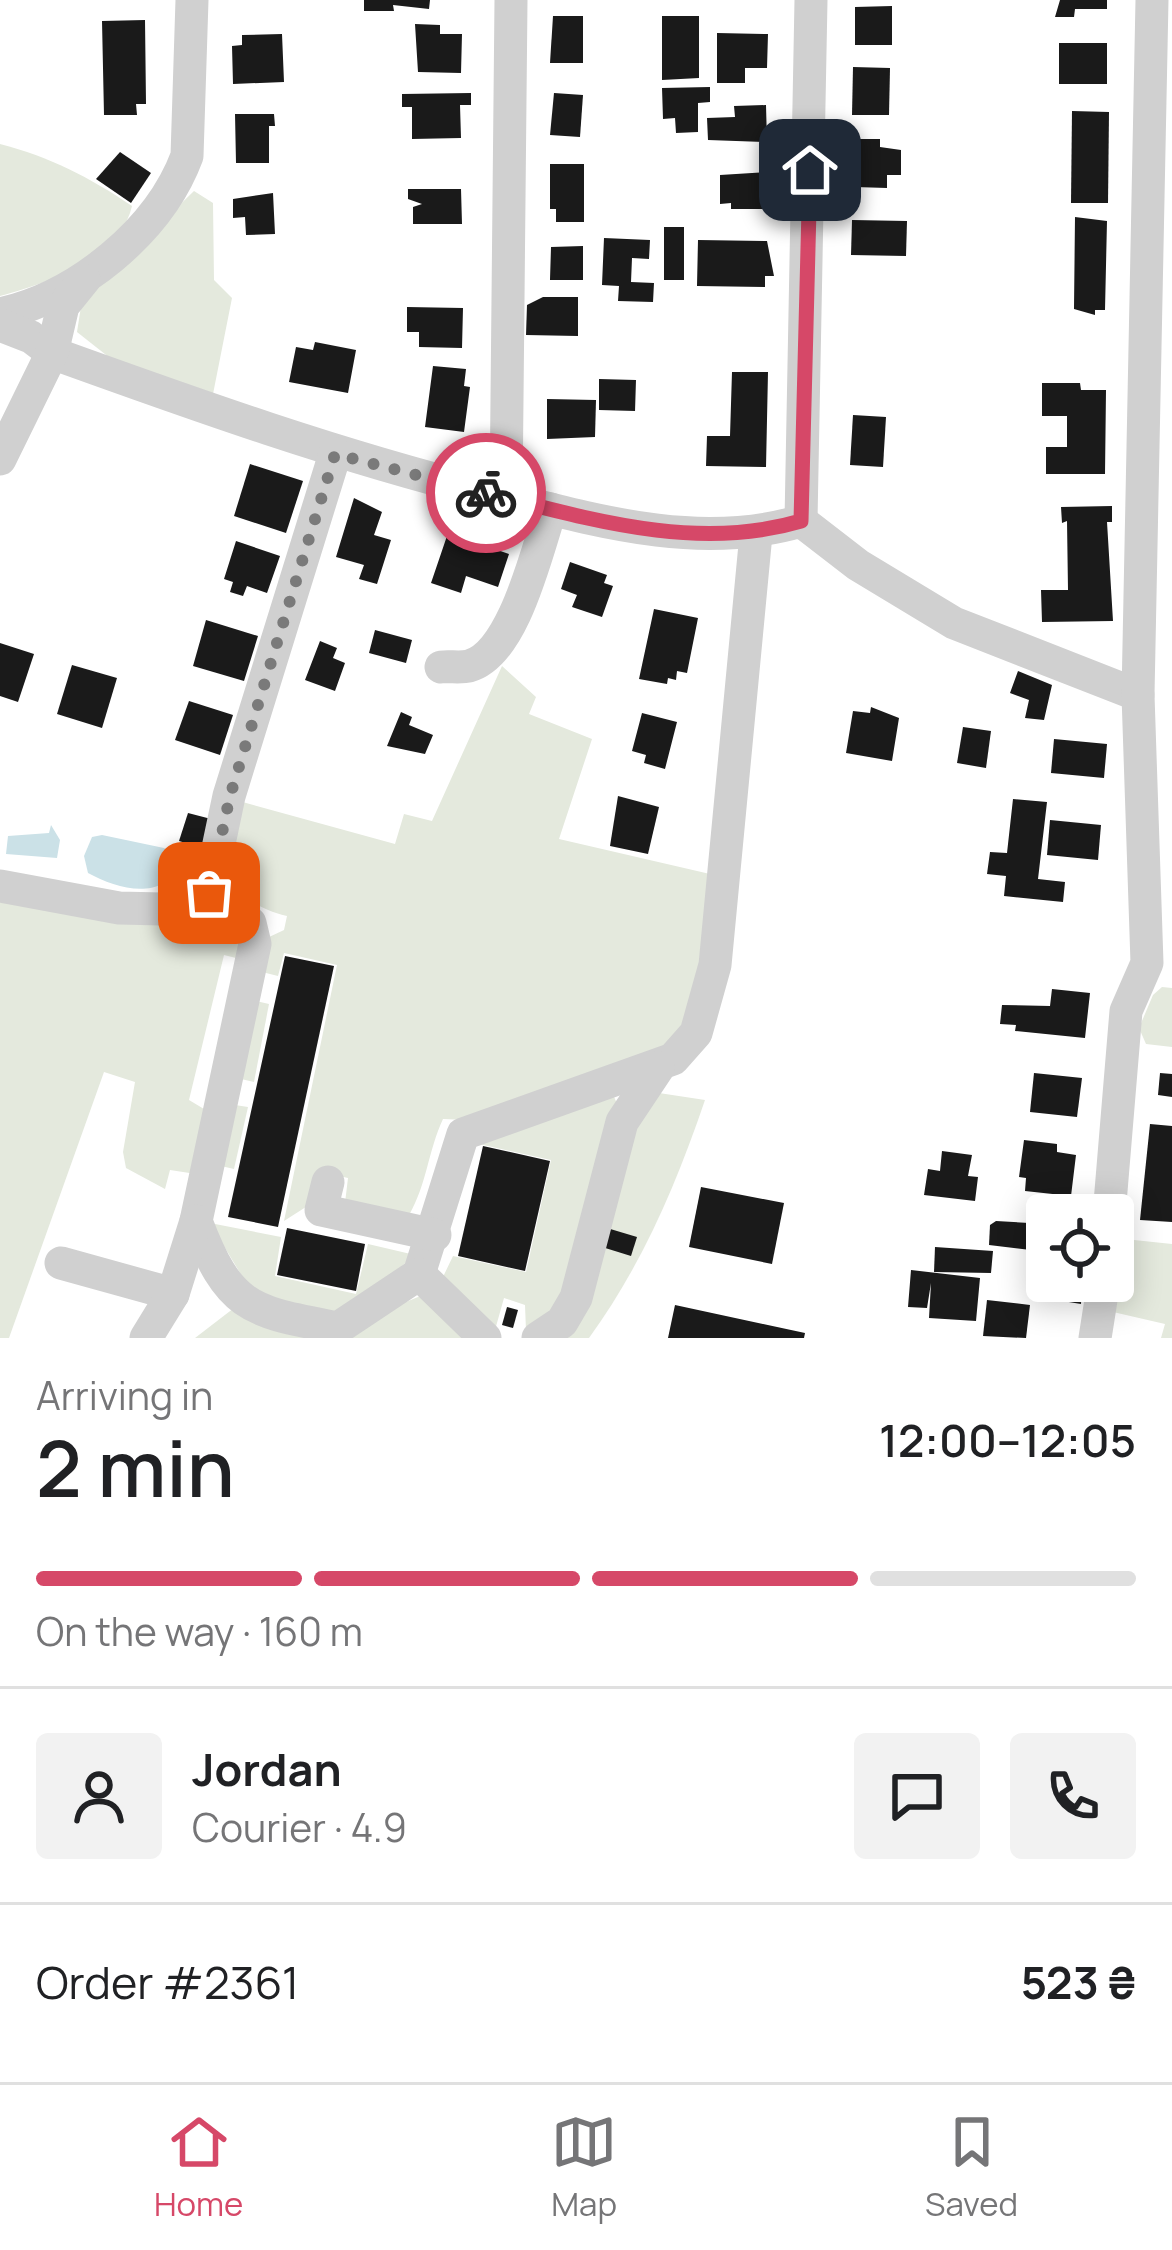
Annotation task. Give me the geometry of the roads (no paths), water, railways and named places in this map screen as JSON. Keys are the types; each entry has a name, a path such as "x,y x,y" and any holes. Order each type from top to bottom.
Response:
{"street":[{"path":"0,459 52,353 63,307 92,270 158,212 182,169 192,0"},
{"path":"506,498 512,0"},
{"path":"801,521 809,341 811,0"},
{"path":"1111,1194 1126,1011 1159,964 1138,695 1152,0"},
{"path":"0,314 28,307 92,270"},
{"path":"0,325 31,337 52,353 335,454 613,525 756,534 801,521"},
{"path":"207,902 230,796 335,454"},
{"path":"441,667 470,666 491,654 509,628 551,509"},
{"path":"801,521 858,565 954,623 1138,695"},
{"path":"538,1338 562,1322 576,1298 622,1122 658,1068 696,1033 715,965 756,534"},
{"path":"0,886 118,908 207,902 250,923 255,944 196,1221 173,1294 146,1338"},
{"path":"196,1221 206,1247 242,1301 256,1312 338,1328 419,1274 463,1134 572,1091 658,1068"},
{"path":"328,1182 321,1210 435,1234"},
{"path":"61,1263 173,1294"},
{"path":"419,1274 485,1338"},
{"path":"1095,1338 1101,1302"}],"water":[{"path":"51,825 60,840 57,858 6,854 8,836 49,833"},
{"path":"92,837 164,848 180,859 179,867 171,878 150,888 99,879 88,873 84,856"}]}
